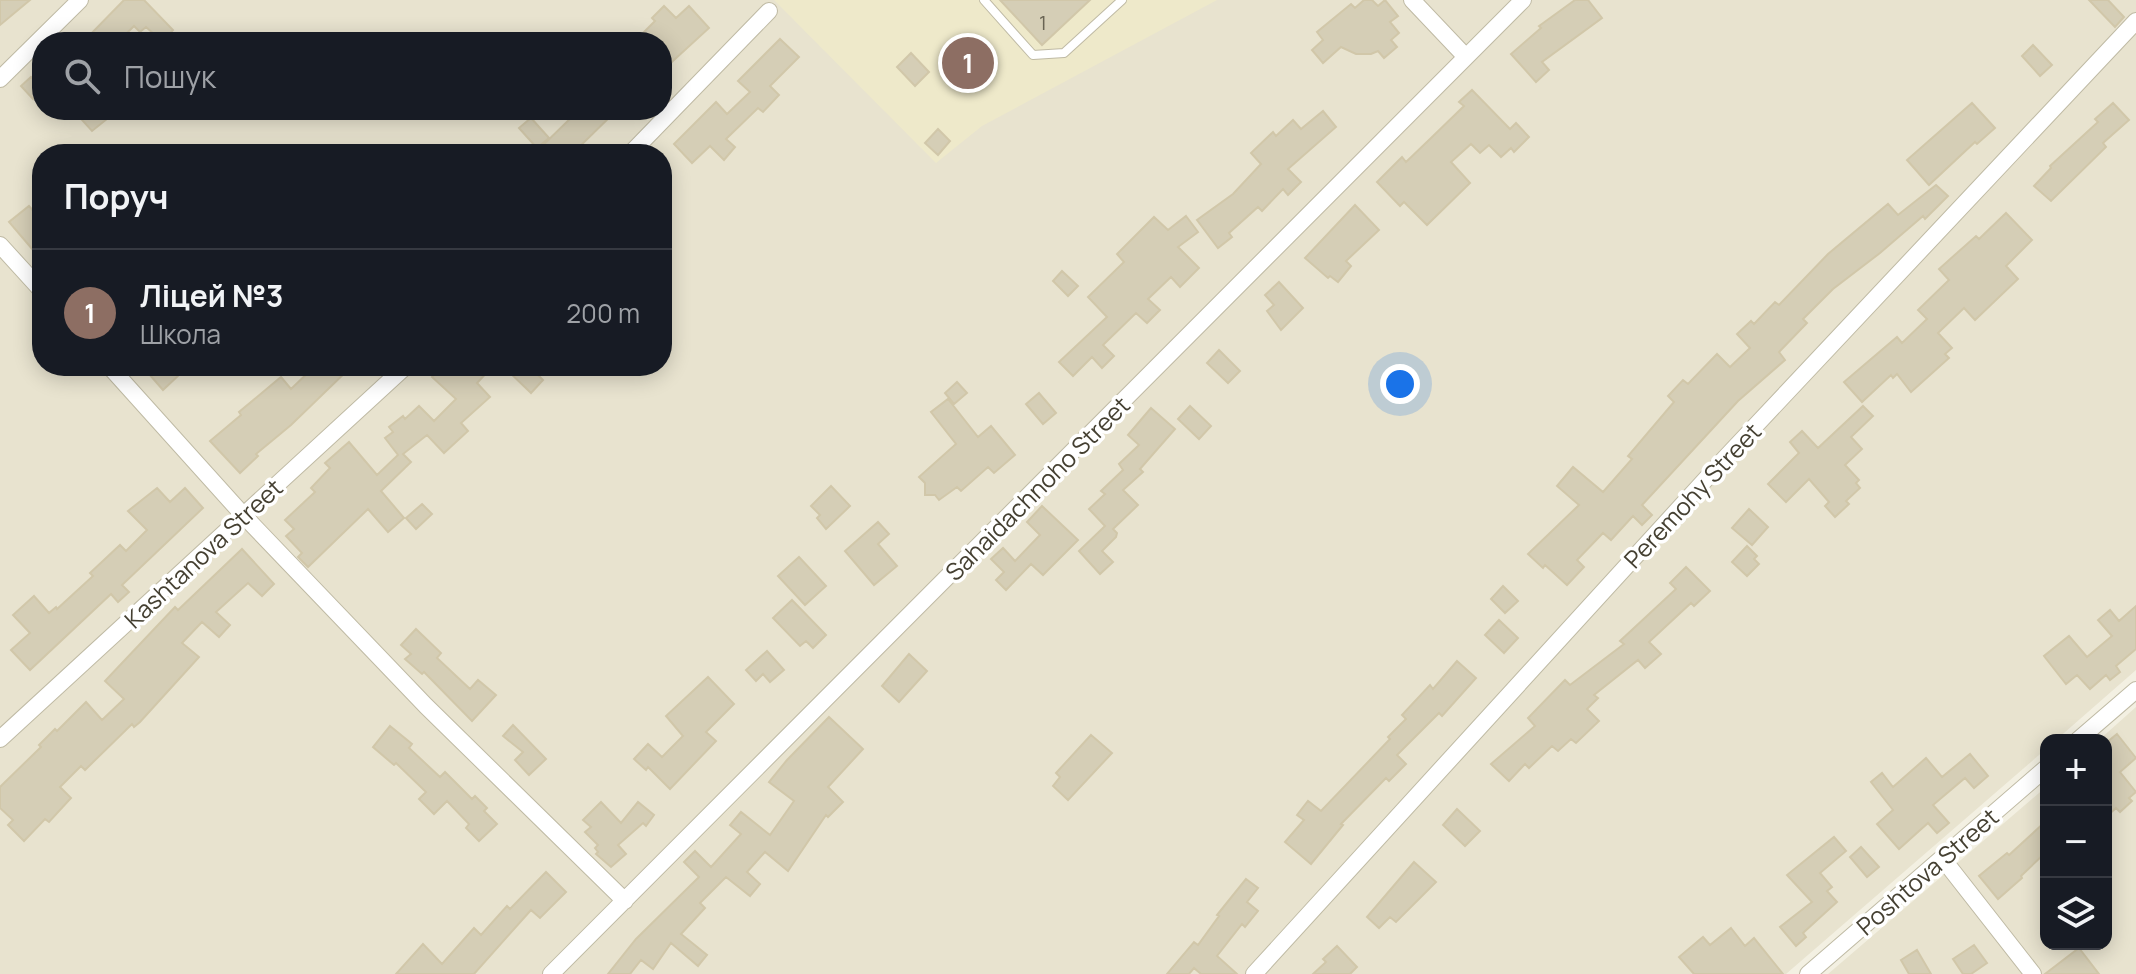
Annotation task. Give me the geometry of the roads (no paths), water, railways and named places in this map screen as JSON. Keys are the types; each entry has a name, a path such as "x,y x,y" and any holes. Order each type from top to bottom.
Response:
{"street":[{"path":"48,32 80,0"},
{"path":"1412,0 1466,57"},
{"name":"Sahaidachnoho Street","path":"551,974 1523,0"},
{"path":"672,111 769,11"},
{"name":"Peremohy Street","path":"1254,974 1726,457 2136,21"},
{"path":"0,79 32,47"},
{"path":"640,144 663,120"},
{"path":"0,245 32,280"},
{"path":"118,376 244,516 426,706 625,901"},
{"name":"Kashtanova Street","path":"0,739 395,376"},
{"path":"2085,734 2136,690"},
{"name":"Poshtova Street","path":"1808,974 2040,773"},
{"path":"1943,859 2033,974"}],"lane":[{"path":"984,0 1033,55 1064,53 1122,0"}],"place":[{"name":"Ліцей №3","path":"968,63"}]}
